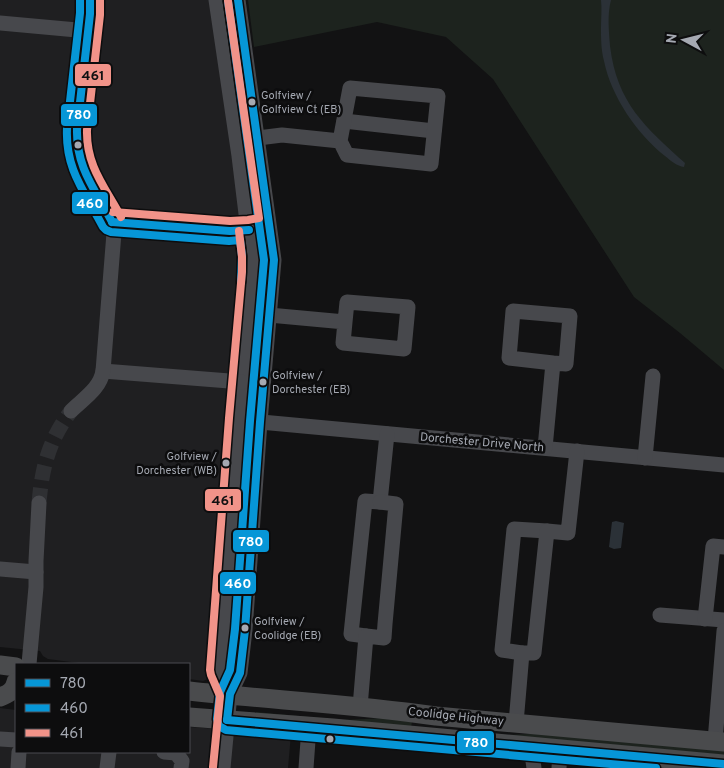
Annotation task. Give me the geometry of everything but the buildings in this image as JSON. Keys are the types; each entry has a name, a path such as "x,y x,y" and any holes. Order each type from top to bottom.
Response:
{"main road":[{"path":"0,698 10,693 14,688 15,669"},
{"name":"Coolidge Highway","path":"190,690 436,716 720,741"},
{"path":"0,698 15,700"},
{"path":"422,737 421,725 424,720 436,716"},
{"name":"Coolidge Highway","path":"190,717 309,726 531,747 559,759 724,764"}],"street":[{"path":"86,174 78,154 76,136 90,0"},
{"path":"216,0 252,263 220,671 230,694"},
{"path":"223,768 230,694 240,673 245,630 274,260 238,0"},
{"path":"0,23 88,31"},
{"path":"350,88 438,96 431,164 347,155 340,141 344,121 350,88"},
{"path":"344,121 434,131"},
{"path":"258,138 282,135 340,141"},
{"path":"71,411 99,384 103,371 114,233 109,215 216,230 248,230 270,226"},
{"path":"347,302 408,308 404,349 343,343 345,322 347,302"},
{"path":"513,311 570,316 566,364 553,363 509,358 513,311"},
{"path":"269,315 345,322"},
{"path":"545,448 553,363"},
{"path":"103,371 242,382"},
{"path":"645,458 653,376"},
{"name":"Dorchester Drive North","path":"239,419 724,465"},
{"path":"380,502 387,434"},
{"path":"547,531 534,653 502,650 514,529 547,531 568,533 577,452"},
{"path":"365,501 396,504 384,638 366,636 351,634 365,501"},
{"path":"17,663 36,587 39,503"},
{"path":"704,619 713,546 724,547"},
{"path":"0,569 36,572"},
{"path":"660,614 724,620"},
{"path":"720,741 724,631"},
{"path":"360,707 366,636"},
{"path":"516,723 522,653"},
{"path":"306,768 309,726"},
{"path":"0,739 15,740"},
{"path":"531,747 534,768"},
{"path":"18,768 19,753"},
{"path":"108,768 109,753"},
{"path":"176,753 182,761 181,768"}],"shaded area":[{"path":"0,0 213,0 248,262 214,674 203,681 190,679 190,663 78,663 48,659 40,651 0,647"},
{"path":"248,0 724,0 724,370 634,297 493,79 446,37 377,22 254,47"},
{"path":"601,0 611,0 609,17 610,46 619,83 626,99 657,138 685,163 684,167 667,158 645,137 635,126 619,101 607,74 603,57"},
{"path":"612,522 624,523 621,548 614,549 609,547"},
{"path":"0,708 15,710 15,753 190,753 190,727 291,734 288,768 0,768"},
{"path":"256,712 343,720 386,718 412,721 411,729 256,717"},
{"path":"549,733 724,748 724,755 506,735"}],"tunnel":[{"path":"86,174 105,208"},
{"path":"39,503 42,478 48,454 57,433 71,411"}],"transit line":[{"name":"460","path":"80,0 67,143 73,169 103,227 111,232 229,241 240,240 242,256 241,282"},
{"name":"780","path":"90,0 77,129 78,143 83,167 112,222"},
{"name":"461","path":"100,0 87,130 88,143 93,165 121,217"},
{"name":"780","path":"227,720 230,694 240,673 245,630 274,260 238,0"},
{"name":"460","path":"228,1 264,260 235,629 230,670 220,692 217,719 219,726 226,730 656,768"},
{"name":"461","path":"113,212 230,221 259,218 228,1"},
{"name":"780","path":"112,222 230,231 249,230"},
{"name":"461","path":"213,767 220,696 210,670 242,272 239,231"},
{"name":"780","path":"227,720 724,764"}],"place":[{"name":"Golfview / Golfview Ct (EB)","path":"252,102"},
{"name":"Golfview / Dorchester (EB)","path":"263,382"},
{"name":"Golfview / Dorchester (WB)","path":"226,463"},
{"name":"Golfview / Coolidge (EB)","path":"245,628"}]}
